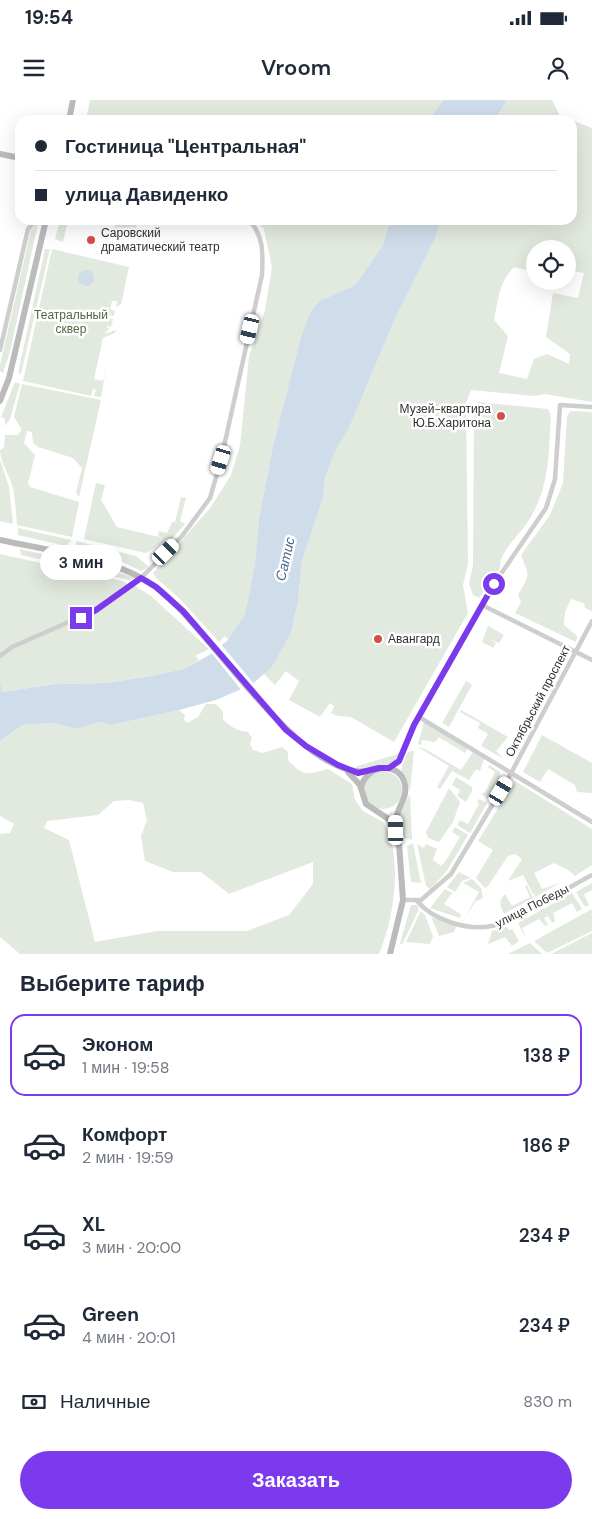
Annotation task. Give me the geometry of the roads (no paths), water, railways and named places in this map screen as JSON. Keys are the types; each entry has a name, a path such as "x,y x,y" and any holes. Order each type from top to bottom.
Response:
{"street":[{"path":"70,115 73,100"},
{"path":"0,154 15,157"},
{"path":"0,350 28,229 32,225"},
{"path":"0,400 12,364 45,225"},
{"path":"0,656 12,647 96,610 141,578 186,532 210,498 262,275 262,244 254,225"},
{"path":"0,540 96,562 121,569 141,578 169,598 271,715 294,738 345,769 358,773 389,768 399,761 419,717 494,584 546,508 555,479 560,405 592,407"},
{"path":"482,604 578,651 592,660"},
{"name":"Октябрьский проспект","path":"417,901 451,874 511,773 592,622"},
{"path":"419,717 592,822"},
{"path":"390,954 403,900 401,855 396,830 396,814 406,791 399,761"},
{"path":"389,768 401,776"},
{"path":"345,769 358,783 363,800 369,807 389,818 396,830"},
{"path":"361,791 364,779 373,770"},
{"path":"381,812 391,811 400,805"},
{"name":"улица Победы","path":"417,901 428,913 461,924 490,927 510,920 592,875"},
{"path":"403,900 417,901"}],"water":[{"path":"443,100 507,100 498,115 432,115"},
{"name":"Сатис","path":"389,225 439,225 435,239 396,316 350,426 334,453 325,478 323,498 302,561 298,602 291,633 272,667 251,685 216,700 111,725 99,722 77,729 53,723 23,725 0,741 0,681 2,692 55,684 106,683 151,676 184,669 211,654 228,640 245,614 255,564 259,518 273,446 300,340 311,311 320,301 355,285 383,245"},
{"path":"86,270 92,272 94,278 92,284 86,286 80,284 78,278 80,272"}],"place":[{"name":"Саровский драматический театр","path":"91,240"},
{"name":"Музей-квартира Ю.Б.Харитона","path":"501,416"},
{"name":"Авангард","path":"378,639"}],"park label":[{"name":"Театральный сквер","path":"71,322"}]}
